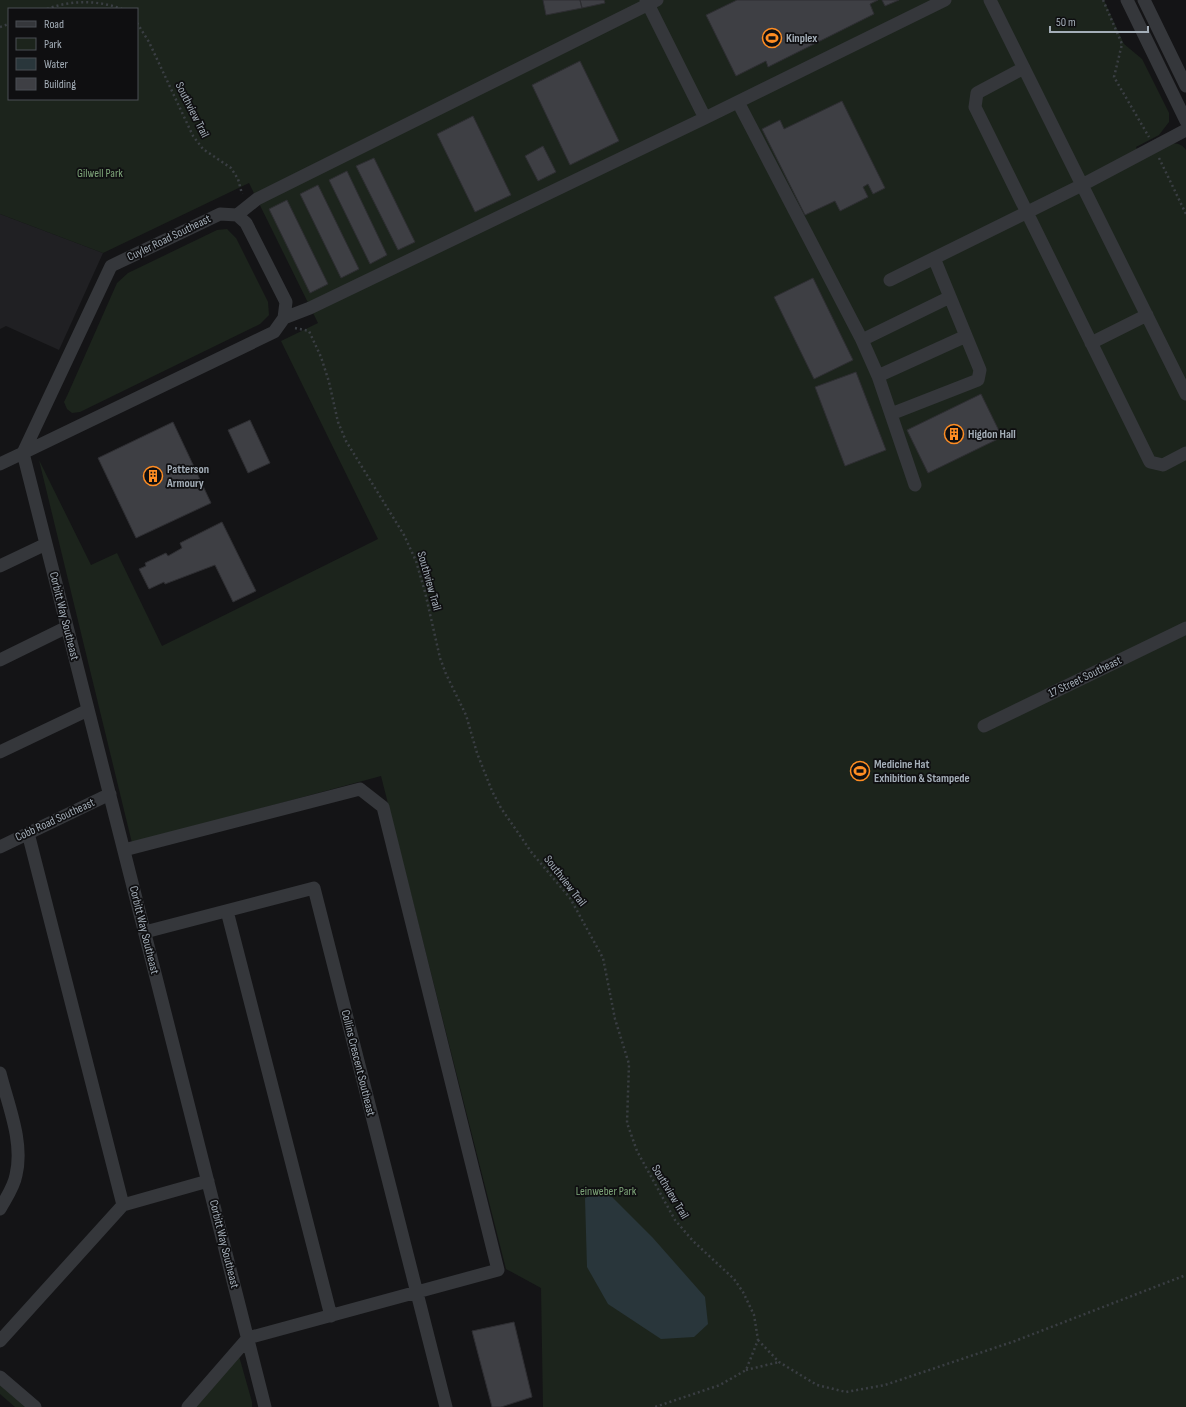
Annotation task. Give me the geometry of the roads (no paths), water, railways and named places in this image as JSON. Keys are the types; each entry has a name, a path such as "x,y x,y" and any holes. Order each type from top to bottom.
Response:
{"street":[{"path":"284,318 310,308 705,118 945,0"},
{"path":"990,0 1186,394"},
{"path":"1127,0 1186,121"},
{"path":"1144,0 1186,86"},
{"path":"0,464 274,332 284,318 286,302 246,223 237,215 257,199 651,1 705,118"},
{"path":"1024,68 977,93 975,107 1150,462 1163,465 1186,454"},
{"path":"738,102 862,340 878,376 915,485"},
{"path":"890,280 1082,185 1186,130"},
{"name":"Cuyler Road Southeast","path":"23,453 111,266 220,214 237,215"},
{"path":"891,414 978,380 980,370 934,258"},
{"path":"862,340 950,297"},
{"path":"1091,343 1147,315"},
{"path":"878,376 966,336"},
{"name":"Corbitt Way Southeast","path":"23,453 265,1407"},
{"path":"0,566 46,544"},
{"path":"0,660 67,627"},
{"name":"17 Street Southeast","path":"984,726 1186,628"},
{"path":"0,752 88,710"},
{"path":"124,850 360,789 383,807 498,1270 248,1338 188,1407"},
{"name":"Cobb Road Southeast","path":"0,846 110,794"},
{"path":"28,833 123,1205"},
{"name":"Collins Crescent Southeast","path":"144,932 314,888 446,1407"},
{"path":"227,911 330,1316"},
{"path":"0,1208 16,1177 19,1160 18,1146 1,1079"},
{"path":"0,1341 123,1205 208,1181"},
{"path":"0,1376 36,1407"}],"water":[{"path":"604,1189 653,1238 705,1297 708,1324 694,1337 661,1339 608,1304 587,1267 585,1198"}],"place":[{"name":"Kinplex","path":"772,38"},
{"name":"Higdon Hall","path":"954,434"},
{"name":"Patterson Armoury","path":"153,476"},
{"name":"Medicine Hat Exhibition & Stampede","path":"860,771"}],"park label":[{"name":"Gilwell Park","path":"100,173"},
{"name":"Leinweber Park","path":"606,1191"}]}
